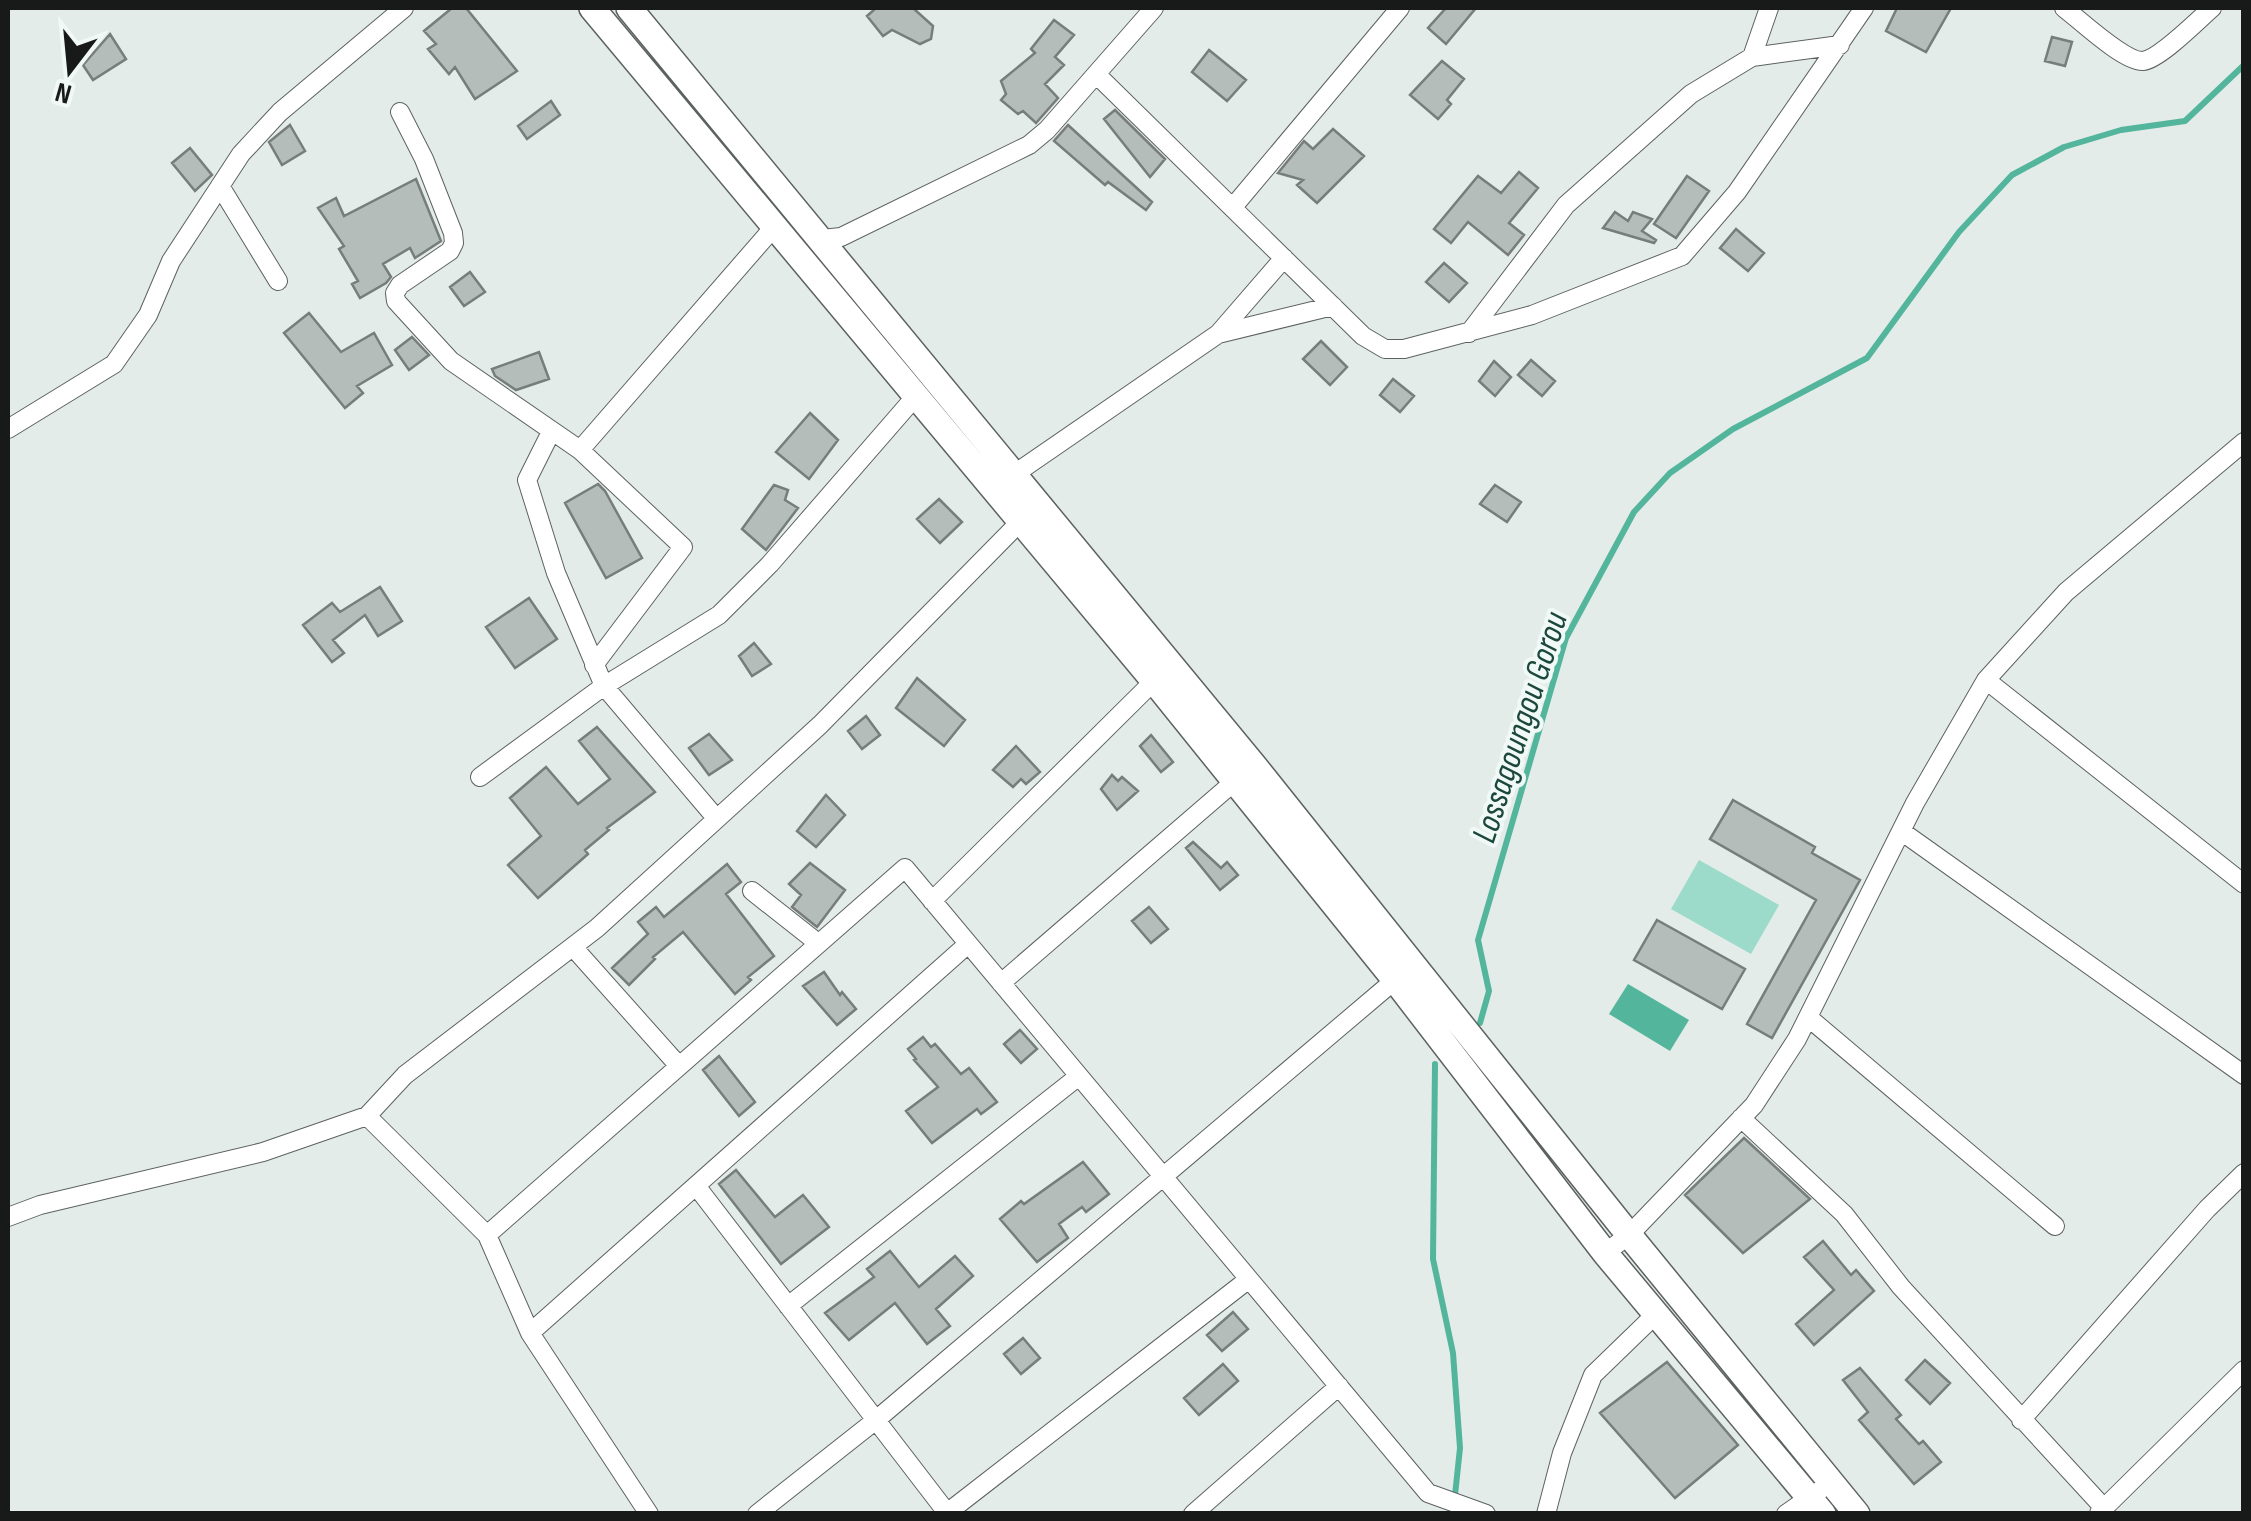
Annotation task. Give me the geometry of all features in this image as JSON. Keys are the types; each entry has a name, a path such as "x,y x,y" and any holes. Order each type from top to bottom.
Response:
{"main road":[{"path":"592,8 1154,681 1395,980 1656,1314 1820,1498 1857,1514"},
{"path":"629,8 1269,783 1628,1235 1820,1498"}],"street":[{"path":"8,429 114,364 148,315 171,261 241,154 269,122 404,8"},
{"path":"822,239 841,236 1029,144 1046,130 1154,8"},
{"path":"1233,207 1400,8"},
{"path":"1752,57 1769,8"},
{"path":"1096,74 1363,336 1385,349 1404,349 1532,316 1682,256 1737,192 1864,8"},
{"path":"2064,8 2127,56 2142,61 2155,56 2212,8"},
{"path":"1469,333 1566,205 1691,94 1752,57 1840,45"},
{"path":"400,112 454,233 454,244 450,251 400,285 395,293 396,302 451,361 580,450 683,546 594,665"},
{"path":"220,186 278,281"},
{"path":"580,450 774,227"},
{"path":"1016,472 1218,334 1284,258"},
{"path":"1218,334 1333,306"},
{"path":"480,777 604,686 719,615 745,592 915,397"},
{"path":"550,432 528,480 556,574 594,665 604,686 716,818"},
{"path":"1605,1253 1628,1235 1754,1105 1809,1018 1901,831 1986,680 2066,592 2244,442"},
{"path":"8,1218 40,1205 263,1152 367,1116 404,1075 573,947 716,818 862,685 1019,524"},
{"path":"1986,680 2244,884"},
{"path":"932,901 1154,681"},
{"path":"1001,983 1234,782"},
{"path":"1901,831 2244,1075"},
{"path":"487,1235 904,868 1428,1492 1486,1514"},
{"path":"752,891 818,943"},
{"path":"530,1333 968,944"},
{"path":"573,947 679,1066"},
{"path":"757,1514 876,1420 1395,980"},
{"path":"1809,1018 2055,1226"},
{"path":"788,1306 1079,1076"},
{"path":"367,1116 487,1235 530,1333 649,1514"},
{"path":"1741,1118 1844,1214 1902,1288 2102,1511 2244,1370"},
{"path":"2020,1420 2207,1209 2244,1173"},
{"path":"697,1187 948,1513 1250,1279"},
{"path":"1546,1514 1562,1453 1593,1375 1656,1314"},
{"path":"1193,1514 1340,1386"},
{"path":"1786,1514 1820,1498"}],"shaded area":[{"path":"1699,860 1779,905 1751,954 1671,909"},
{"path":"1628,984 1689,1020 1670,1051 1609,1014"}],"building":[{"path":"452,8 466,8 517,71 475,99 455,67 449,74 428,49 436,44 424,31"},
{"path":"876,8 913,8 933,26 931,39 920,44 892,30 883,36 867,16"},
{"path":"1446,8 1476,8 1446,44 1428,28"},
{"path":"1897,8 1951,8 1926,52 1886,31"},
{"path":"1054,20 1074,35 1055,57 1064,65 1045,84 1058,98 1036,123 1001,100 1006,94 1001,81 1035,53 1031,49"},
{"path":"110,34 126,59 93,80 83,65"},
{"path":"2052,37 2072,42 2065,66 2045,61"},
{"path":"1209,50 1246,80 1227,101 1192,72"},
{"path":"1442,61 1464,79 1438,119 1410,95"},
{"path":"551,101 560,115 527,139 518,126"},
{"path":"1115,110 1165,159 1150,177 1104,119"},
{"path":"290,125 305,151 282,165 269,142"},
{"path":"1068,125 1152,202 1146,210 1108,182 1105,185 1054,141"},
{"path":"1333,129 1364,156 1317,203 1297,185 1303,180 1278,173 1304,141 1313,149"},
{"path":"190,148 212,175 195,191 172,163"},
{"path":"1519,172 1538,188 1509,223 1524,235 1508,255 1468,222 1451,243 1434,229 1478,176 1501,193"},
{"path":"1687,176 1709,191 1676,238 1654,224"},
{"path":"416,179 441,241 415,258 410,248 383,264 391,277 360,298 352,284 358,281 339,249 344,246 318,208 336,198 344,216"},
{"path":"1615,212 1628,221 1633,212 1652,219 1642,231 1656,240 1654,243 1603,228"},
{"path":"1736,229 1764,253 1748,271 1720,248"},
{"path":"1444,263 1467,283 1449,302 1426,282"},
{"path":"470,272 485,292 464,306 450,287"},
{"path":"309,313 341,352 374,333 392,365 357,386 363,393 345,408 284,333"},
{"path":"412,337 429,355 409,370 395,350"},
{"path":"1321,341 1347,367 1330,385 1303,359"},
{"path":"539,352 549,379 516,390 495,376 492,369"},
{"path":"1531,360 1555,381 1542,396 1518,375"},
{"path":"1494,361 1511,377 1495,396 1479,381"},
{"path":"1393,379 1414,396 1400,412 1380,395"},
{"path":"810,413 838,440 809,479 776,452"},
{"path":"598,484 642,558 606,578 565,503"},
{"path":"774,485 788,490 785,500 798,508 766,550 742,529"},
{"path":"1495,485 1521,502 1507,522 1480,504"},
{"path":"939,499 962,522 940,543 917,519"},
{"path":"380,587 402,621 378,636 365,615 333,640 344,653 332,662 303,625 332,603 340,612"},
{"path":"529,598 557,639 515,668 486,627"},
{"path":"754,643 771,664 752,676 739,656"},
{"path":"917,678 965,720 944,746 896,708"},
{"path":"866,716 880,735 862,749 848,731"},
{"path":"597,727 655,792 607,828 585,850 588,854 538,898 508,865 541,836 510,798 546,767 578,804 610,779 579,741"},
{"path":"709,734 732,760 709,775 689,748"},
{"path":"1151,735 1173,762 1161,772 1140,746"},
{"path":"1016,746 1040,772 1026,784 1021,779 1013,787 993,770"},
{"path":"1112,775 1118,781 1122,777 1138,791 1117,810 1101,789"},
{"path":"826,795 845,815 816,847 797,831"},
{"path":"1733,800 1815,847 1812,853 1860,880 1772,1038 1747,1024 1816,900 1710,839"},
{"path":"1193,842 1221,868 1227,862 1238,875 1220,890 1186,848"},
{"path":"810,863 845,890 817,927 792,907 801,895 789,884"},
{"path":"727,864 741,882 726,894 774,956 748,977 751,980 735,994 683,932 653,957 629,985 612,968 648,934 638,922 656,907 664,917"},
{"path":"1149,907 1168,929 1151,943 1132,921"},
{"path":"1657,920 1745,969 1722,1009 1634,960"},
{"path":"824,972 856,1009 837,1025 803,986"},
{"path":"1020,1030 1037,1049 1021,1063 1004,1044"},
{"path":"923,1037 931,1047 935,1044 961,1074 969,1068 997,1102 981,1114 977,1109 932,1143 906,1111 938,1087 908,1049"},
{"path":"719,1056 755,1102 739,1116 703,1070"},
{"path":"1744,1138 1810,1199 1743,1253 1685,1195"},
{"path":"1083,1162 1109,1194 1086,1212 1082,1207 1059,1224 1068,1238 1037,1262 1000,1219"},
{"path":"736,1170 775,1217 803,1195 829,1227 781,1264 719,1184"},
{"path":"1823,1241 1851,1275 1856,1270 1874,1291 1814,1345 1796,1324 1834,1290 1804,1257"},
{"path":"890,1251 919,1287 955,1256 973,1276 936,1309 950,1326 927,1344 895,1303 849,1340 825,1313 874,1277 867,1269"},
{"path":"1233,1312 1248,1329 1222,1351 1207,1335"},
{"path":"1023,1338 1040,1358 1021,1374 1004,1354"},
{"path":"1925,1360 1950,1383 1930,1404 1906,1380"},
{"path":"1667,1362 1738,1445 1675,1498 1600,1413"},
{"path":"1223,1364 1238,1381 1199,1415 1184,1398"},
{"path":"1860,1368 1901,1415 1896,1419 1941,1462 1914,1484 1859,1420 1868,1412 1843,1380"}],"waterway":[{"name":"Lossagoungou Gorou","path":"1480,1023 1489,991 1478,940 1566,638 1634,512 1670,473 1733,429 1867,358 1959,232 2012,175 2064,147 2121,130 2185,121 2244,65"},
{"name":"Lossagoungou Gorou","path":"1435,1064 1433,1259 1453,1353 1460,1448 1453,1514"}]}
